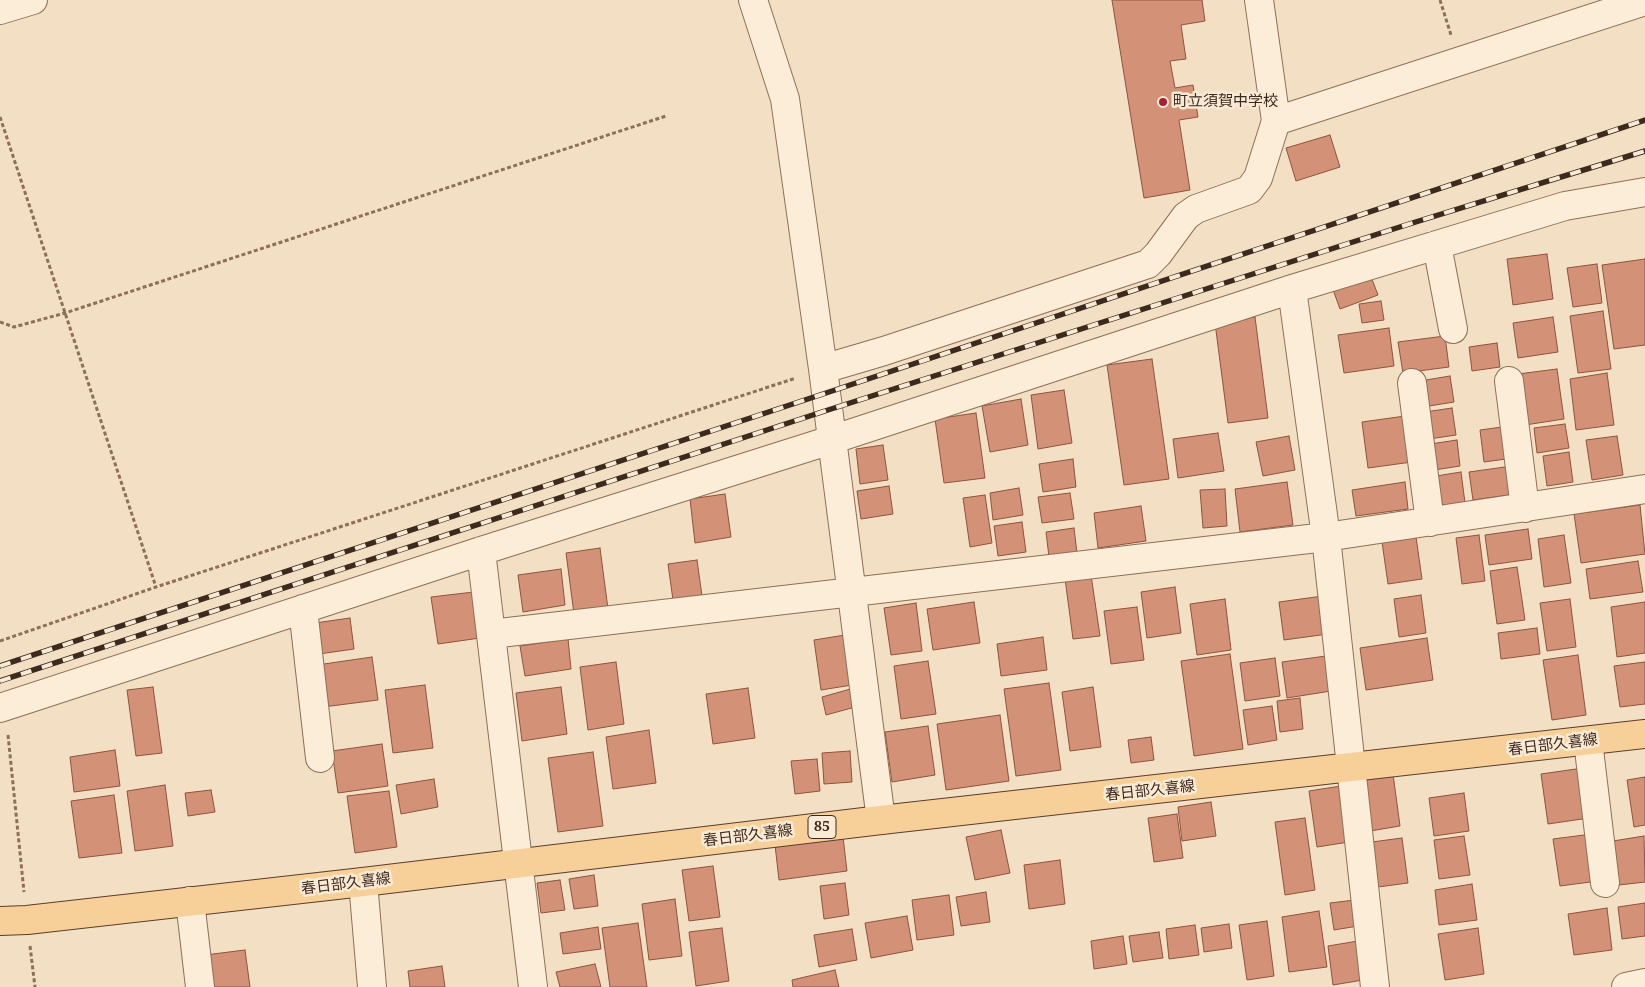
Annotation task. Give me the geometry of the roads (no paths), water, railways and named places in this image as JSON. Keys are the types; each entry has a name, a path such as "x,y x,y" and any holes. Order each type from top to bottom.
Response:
{"main road":[{"name":"春日部久喜線","path":"0,921 27,920 190,902 881,820 1645,734"}],"street":[{"path":"0,10 33,0"},
{"path":"753,0 785,99 853,592 881,820"},
{"path":"823,369 884,351 1148,264 1158,254 1186,216 1196,209 1249,190 1258,178 1276,121 1259,0"},
{"path":"1276,121 1633,3"},
{"path":"3,707 1292,289 1565,206 1645,192"},
{"path":"1437,245 1453,329"},
{"path":"1292,289 1326,537 1375,987"},
{"path":"1509,381 1525,508"},
{"path":"1412,382 1430,522"},
{"path":"491,634 1326,537 1645,489"},
{"path":"481,551 534,987"},
{"path":"303,609 320,758"},
{"path":"1588,741 1604,883"},
{"path":"363,882 372,987"},
{"path":"190,902 200,987"}],"railway":[{"path":"0,666 1645,120"},
{"path":"0,681 828,410 1406,225 1645,151"}],"place":[{"name":"町立須賀中学校","path":"1163,102"}]}
